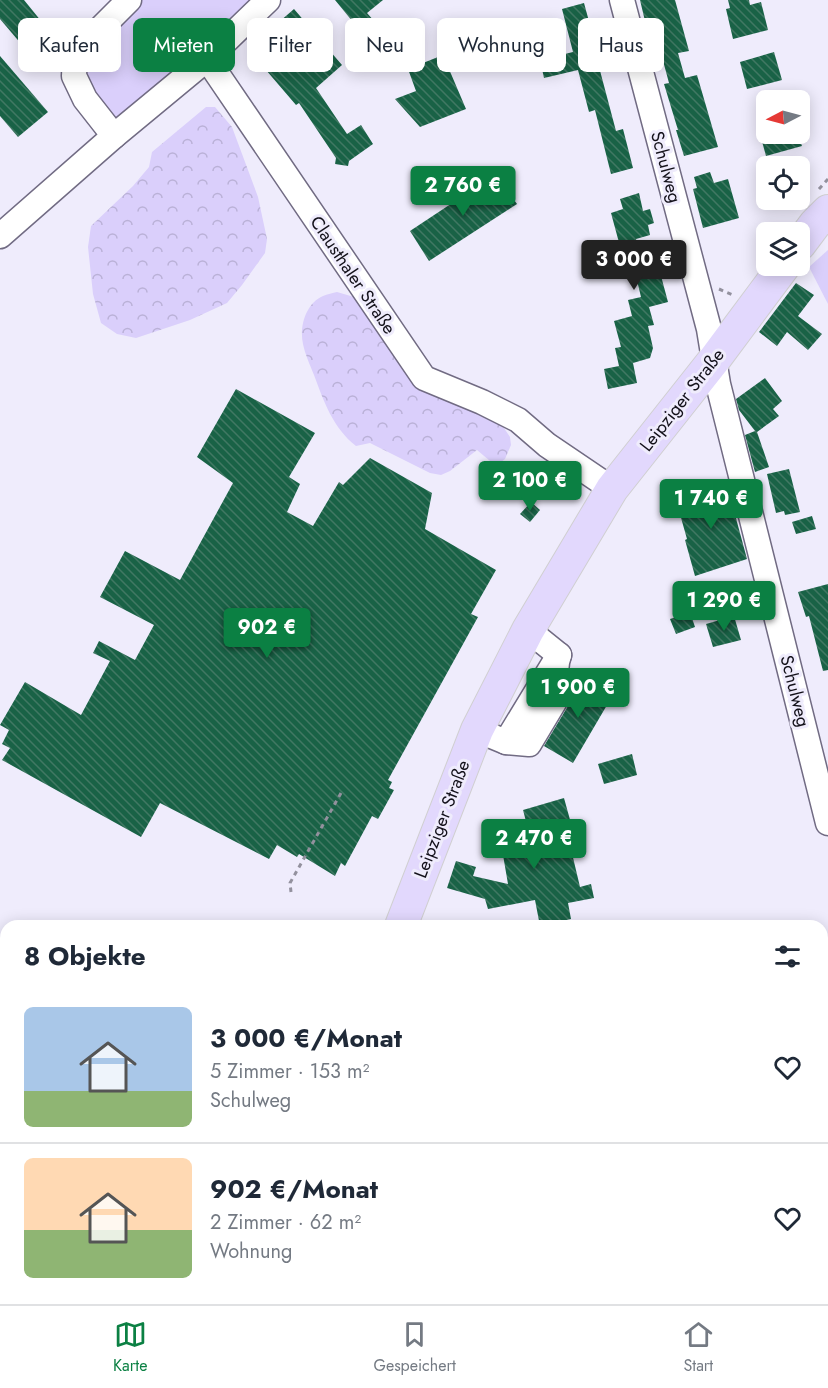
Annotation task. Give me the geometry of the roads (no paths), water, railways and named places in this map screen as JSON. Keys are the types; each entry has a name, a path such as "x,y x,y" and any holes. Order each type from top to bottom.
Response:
{"main road":[{"path":"810,232 828,211"},
{"name":"Leipziger Straße","path":"403,920 477,730 528,630 612,489 714,360 777,276"}],"street":[{"path":"114,136 85,99 74,76 75,54 129,0"},
{"path":"235,32 268,0"},
{"name":"Schulweg","path":"622,0 710,329 718,384 828,823"},
{"path":"0,236 191,72"},
{"name":"Clausthaler Straße","path":"216,72 424,378 518,420 548,445 612,489"},
{"path":"528,630 559,655"},
{"path":"477,730 518,743 551,738 578,693 559,679 556,671 559,655"},
{"path":"518,743 559,655"}]}
